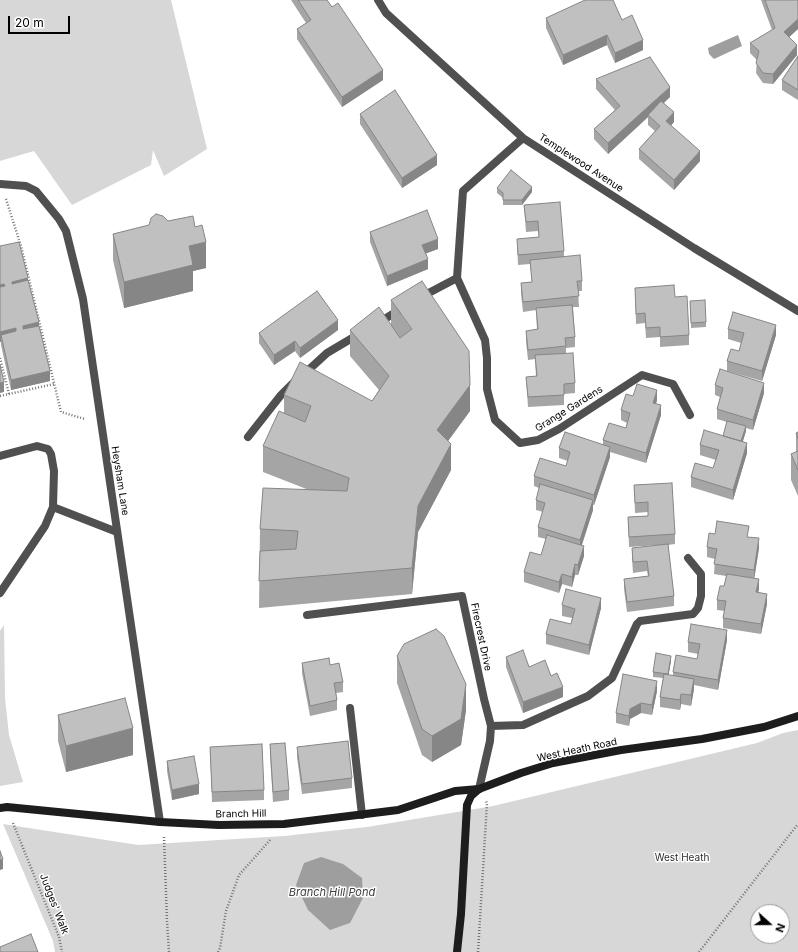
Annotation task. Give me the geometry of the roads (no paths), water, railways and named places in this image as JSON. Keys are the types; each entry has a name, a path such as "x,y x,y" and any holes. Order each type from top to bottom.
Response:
{"street":[{"name":"Templewood Avenue","path":"378,0 386,13 523,138 694,248 798,311"},
{"name":"Grange Gardens","path":"523,138 463,191 457,278 485,340 487,358 487,390 495,420 520,443 538,440 559,429 642,375 673,384 690,415"},
{"name":"Heysham Lane","path":"0,184 26,186 36,191 59,219 66,231 83,299 100,423 162,822"},
{"path":"248,437 281,394 327,353 440,286 457,278"},
{"path":"0,456 38,446 48,449 51,454 54,471 53,507 45,526 0,593"},
{"path":"53,507 117,532"},
{"path":"491,726 523,725 588,696 612,678 637,624 640,621 693,614 698,608 701,596 701,574 688,558"},
{"name":"Firecrest Drive","path":"307,615 462,596 491,726 479,789"},
{"path":"350,708 362,815"},
{"name":"West Heath Road","path":"479,789 552,763 621,750 702,739 764,727 798,716"},
{"path":"457,952 461,914 467,805 472,796 479,789"},
{"name":"Branch Hill","path":"3,808 162,822 219,825 284,824 398,810 455,791 479,789"}],"water":[{"path":"738,35 742,46 714,59 709,54 708,48"},
{"name":"Branch Hill Pond","path":"321,857 343,864 362,878 363,898 350,923 330,930 308,910 296,885 304,863"}],"park label":[{"name":"West Heath","path":"682,858"}]}
